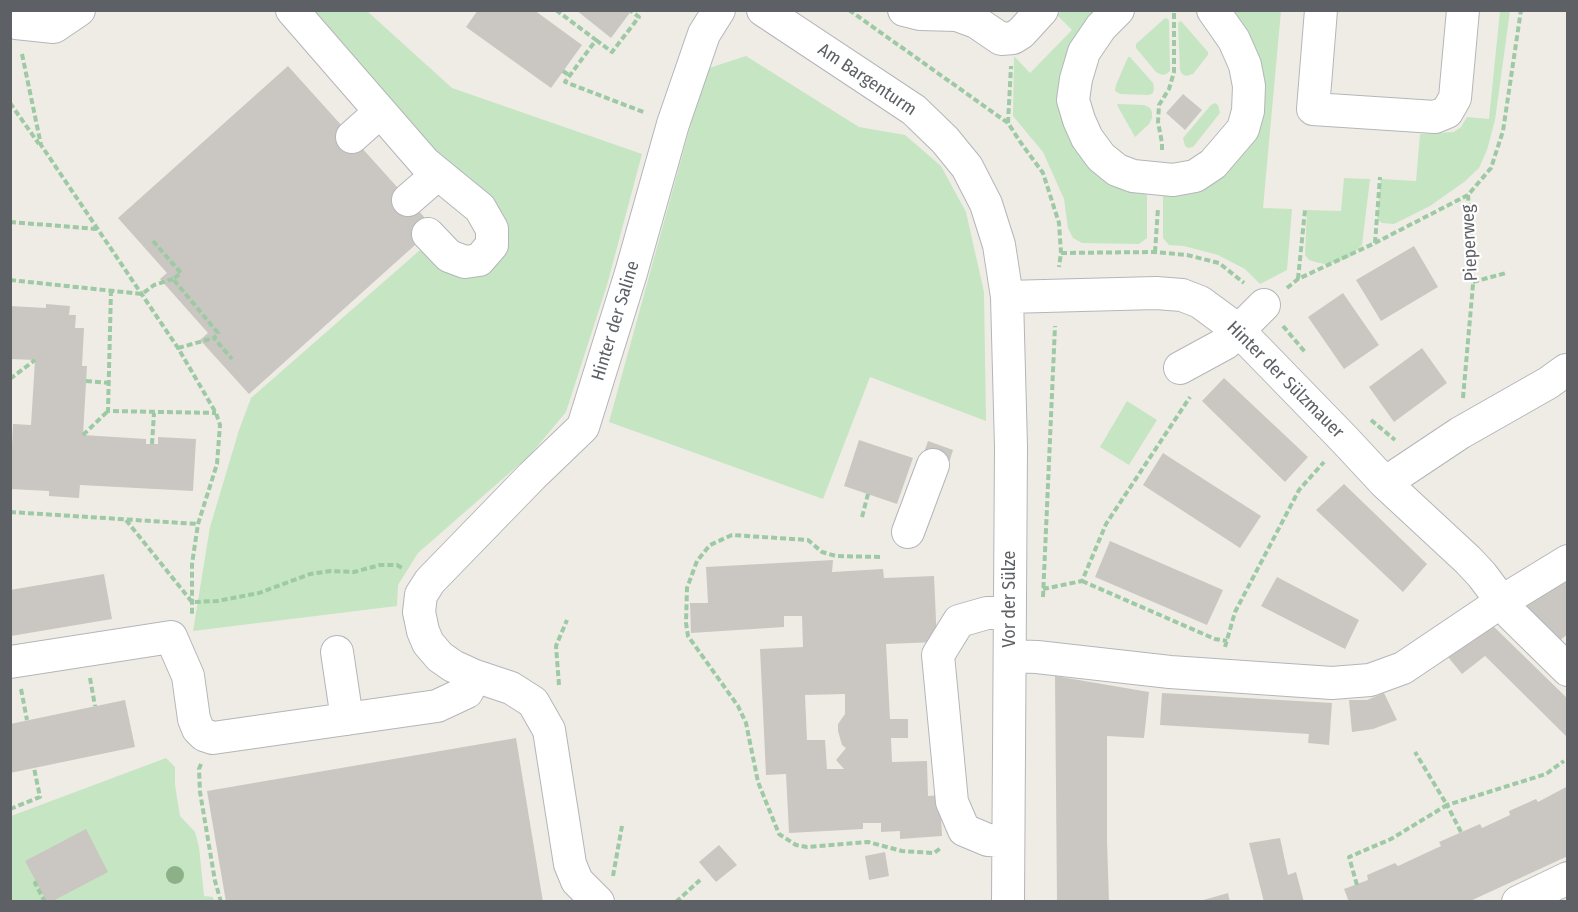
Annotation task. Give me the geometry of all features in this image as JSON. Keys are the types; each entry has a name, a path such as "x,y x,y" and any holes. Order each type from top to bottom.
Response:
{"street":[{"path":"15,17 54,27 79,10"},
{"path":"292,10 425,164 480,208 492,229 492,245 479,260 465,262 449,256 428,234"},
{"name":"Hinter der Saline","path":"430,581 583,427 631,273 673,124 704,34 719,10"},
{"name":"Am Bargenturm","path":"763,10 914,110 945,140 967,167 986,204 999,245 1007,297"},
{"path":"904,10 920,14 957,15 976,22 1001,39 1013,38 1021,33 1042,10"},
{"path":"1118,10 1101,27 1084,52 1073,100 1079,120 1087,138 1101,157 1117,170 1133,176 1173,180 1195,176 1213,164 1243,129 1248,111 1249,86 1245,65 1234,40 1213,10"},
{"path":"1321,10 1313,109 1435,117 1447,112 1455,99 1463,10"},
{"path":"352,137 380,112"},
{"path":"408,200 438,174"},
{"name":"Hinter der Sülzmauer","path":"1007,297 1156,293 1182,296 1200,302 1238,330 1385,483 1468,560 1511,614 1568,670"},
{"name":"Vor der Sülze","path":"1007,297 1011,447 1008,902"},
{"path":"1187,380 1264,305"},
{"path":"1385,483 1460,433 1548,383 1566,370"},
{"path":"908,532 933,465"},
{"path":"1010,656 1170,672 1332,683 1370,680 1403,668 1501,602 1568,561"},
{"path":"430,581 421,595 419,612 428,643 440,657 453,666 511,688 533,702 549,730 570,864 577,881 605,892"},
{"path":"1008,842 988,840 964,830 952,802 938,655 959,621 987,613 1010,613"},
{"path":"10,662 171,636 188,676 194,719 198,729 204,735 213,738 437,706 467,692 475,676"},
{"path":"337,652 347,719"},
{"path":"1518,902 1568,878"}],"path":[{"path":"556,10 612,52 639,17 631,11"},
{"path":"849,10 1008,123 1044,173 1059,223 1060,253 1042,600"},
{"path":"1155,252 1162,143 1158,122 1159,105 1169,89 1174,72 1174,10"},
{"name":"Pieperweg","path":"1460,433 1474,273 1468,195 1491,168 1503,131 1521,10"},
{"path":"15,17 41,145"},
{"path":"1008,123 1013,38"},
{"path":"596,40 565,82 673,124"},
{"path":"563,71 570,76"},
{"path":"10,102 178,348 216,413 220,424 217,464 198,524 192,564 192,622"},
{"path":"1375,243 1380,177"},
{"path":"1264,305 1299,279 1468,195"},
{"path":"1299,279 1305,210"},
{"path":"10,222 98,229"},
{"path":"10,280 142,294 154,285 173,279 181,273 153,241"},
{"path":"1473,282 1506,273"},
{"path":"173,279 218,333 214,338 178,348"},
{"path":"83,435 108,411 111,290"},
{"path":"214,338 232,358"},
{"path":"10,379 35,360"},
{"path":"1082,581 1106,524 1187,380"},
{"path":"86,381 109,383"},
{"path":"108,411 216,413"},
{"path":"152,444 154,413"},
{"path":"1218,675 1235,612 1299,490 1344,439"},
{"path":"862,518 868,494"},
{"path":"10,512 198,524"},
{"path":"126,520 192,602"},
{"path":"880,557 836,556 822,552 808,540 732,535 710,545 696,561 687,588 688,636 738,706 746,723 758,782 779,834 796,845 807,847 868,842 902,851 934,853 964,830"},
{"path":"192,602 217,601 259,593 310,574 331,571 354,572 380,565 397,565 430,581"},
{"path":"1043,589 1082,581 1215,639 1227,641"},
{"path":"560,690 556,646 567,620"},
{"path":"1415,752 1447,804 1461,832"},
{"path":"1357,885 1349,857 1391,839 1447,804 1546,774 1564,761"},
{"path":"10,809 40,797 34,768"},
{"path":"199,769 200,792 215,881 221,902"},
{"path":"605,892 614,872 622,826"},
{"path":"676,902 700,880"},
{"path":"37,882 35,883 45,902"}],"green space":[{"path":"308,11 367,11 452,88 642,154 607,285 566,412 530,455 418,553 398,585 397,606 193,631 210,527 251,398 420,250 455,276 493,268 449,171"},
{"path":"1062,11 1100,11 1073,41 1063,63 1059,90 1061,112 1068,136 1084,159 1147,192 1147,238 1139,244 1082,243 1073,238 1068,228 1064,199 1043,152 1013,116 1014,56 1030,73 1072,30 1057,15"},
{"path":"1226,11 1281,11 1263,208 1292,209 1287,270 1260,284 1245,269 1218,255 1184,246 1169,245 1163,238 1163,194 1210,182 1231,167 1248,149 1257,124"},
{"path":"1500,11 1510,11 1495,120 1487,150 1479,168 1464,182 1430,206 1394,224 1382,223 1377,216 1381,179 1416,181 1420,134 1454,132 1461,127 1467,117 1489,119"},
{"path":"1165,18 1169,21 1170,71 1162,75 1156,72 1136,48 1136,44"},
{"path":"1181,21 1208,52 1193,74 1186,76 1180,70 1178,23"},
{"path":"746,56 859,127 905,135 941,166 966,212 984,292 986,421 870,377 823,499 609,422 706,69"},
{"path":"1128,57 1153,83 1153,93 1149,95 1120,94 1115,91"},
{"path":"1215,103 1220,113 1193,147 1188,148 1183,138"},
{"path":"1117,105 1144,105 1150,108 1152,118 1149,124 1135,137"},
{"path":"1344,178 1370,179 1362,245 1350,257 1337,262 1325,264 1309,260 1305,255 1307,210 1341,211"},
{"path":"1127,401 1157,420 1129,465 1100,447"},
{"path":"166,758 175,767 175,785 180,816 195,832 199,847 204,896 213,897 214,901 11,902 11,816"}],"building":[{"path":"478,10 534,10 582,45 551,88 466,27"},
{"path":"576,10 632,10 611,38"},
{"path":"288,66 434,228 249,394 200,340 208,333 160,279 167,273 118,218"},
{"path":"1183,94 1202,110 1185,130 1166,113"},
{"path":"1414,246 1438,287 1381,321 1356,280"},
{"path":"1343,293 1379,345 1344,369 1308,317"},
{"path":"46,304 70,306 69,315 76,315 75,328 84,328 82,366 87,366 83,435 146,439 146,444 158,444 158,437 196,439 193,491 80,485 79,498 49,496 49,491 10,489 13,424 31,425 35,360 10,359 10,306 46,308"},
{"path":"1422,348 1447,383 1394,422 1369,387"},
{"path":"1224,378 1308,457 1285,482 1202,401"},
{"path":"859,440 913,458 897,504 844,486"},
{"path":"928,441 953,450 947,469 921,461"},
{"path":"1163,453 1261,516 1240,548 1143,485"},
{"path":"1344,484 1427,564 1403,592 1316,510"},
{"path":"1110,541 1223,590 1207,625 1095,577"},
{"path":"833,560 832,572 883,569 884,578 934,576 937,642 886,644 890,719 908,719 908,738 891,738 892,762 927,761 928,796 940,795 942,836 900,839 900,831 881,832 881,823 863,823 863,829 789,833 786,774 766,775 760,649 803,647 802,616 784,616 784,627 691,633 690,603 708,603 706,567","holes":["845,694 845,714 838,724 838,731 842,745 846,748 836,760 844,769 827,769 825,740 807,740 805,695"]},
{"path":"104,574 112,619 11,636 10,590"},
{"path":"1277,577 1359,620 1345,649 1261,606"},
{"path":"1568,579 1568,634 1559,641 1520,605"},
{"path":"1488,621 1568,699 1568,738 1485,656 1462,674 1448,657"},
{"path":"1055,676 1149,692 1144,738 1107,736 1109,902 1057,902"},
{"path":"1162,693 1332,703 1329,745 1308,743 1309,734 1160,725"},
{"path":"1384,693 1397,720 1373,729 1352,732 1349,700 1367,700"},
{"path":"125,700 135,747 10,773 10,724"},
{"path":"516,738 543,902 226,902 207,791"},
{"path":"1568,786 1568,856 1468,902 1349,902 1344,889 1368,880 1367,875 1395,863 1398,866 1441,846 1439,842 1480,824 1482,828 1510,815 1509,811 1536,799 1538,802"},
{"path":"86,829 108,872 47,902 25,861"},
{"path":"1280,838 1288,875 1296,872 1304,902 1264,902 1249,843"},
{"path":"719,845 737,865 716,882 699,862"},
{"path":"885,852 889,876 869,880 865,856"},
{"path":"1228,893 1230,902 1200,902 1200,901"}]}
